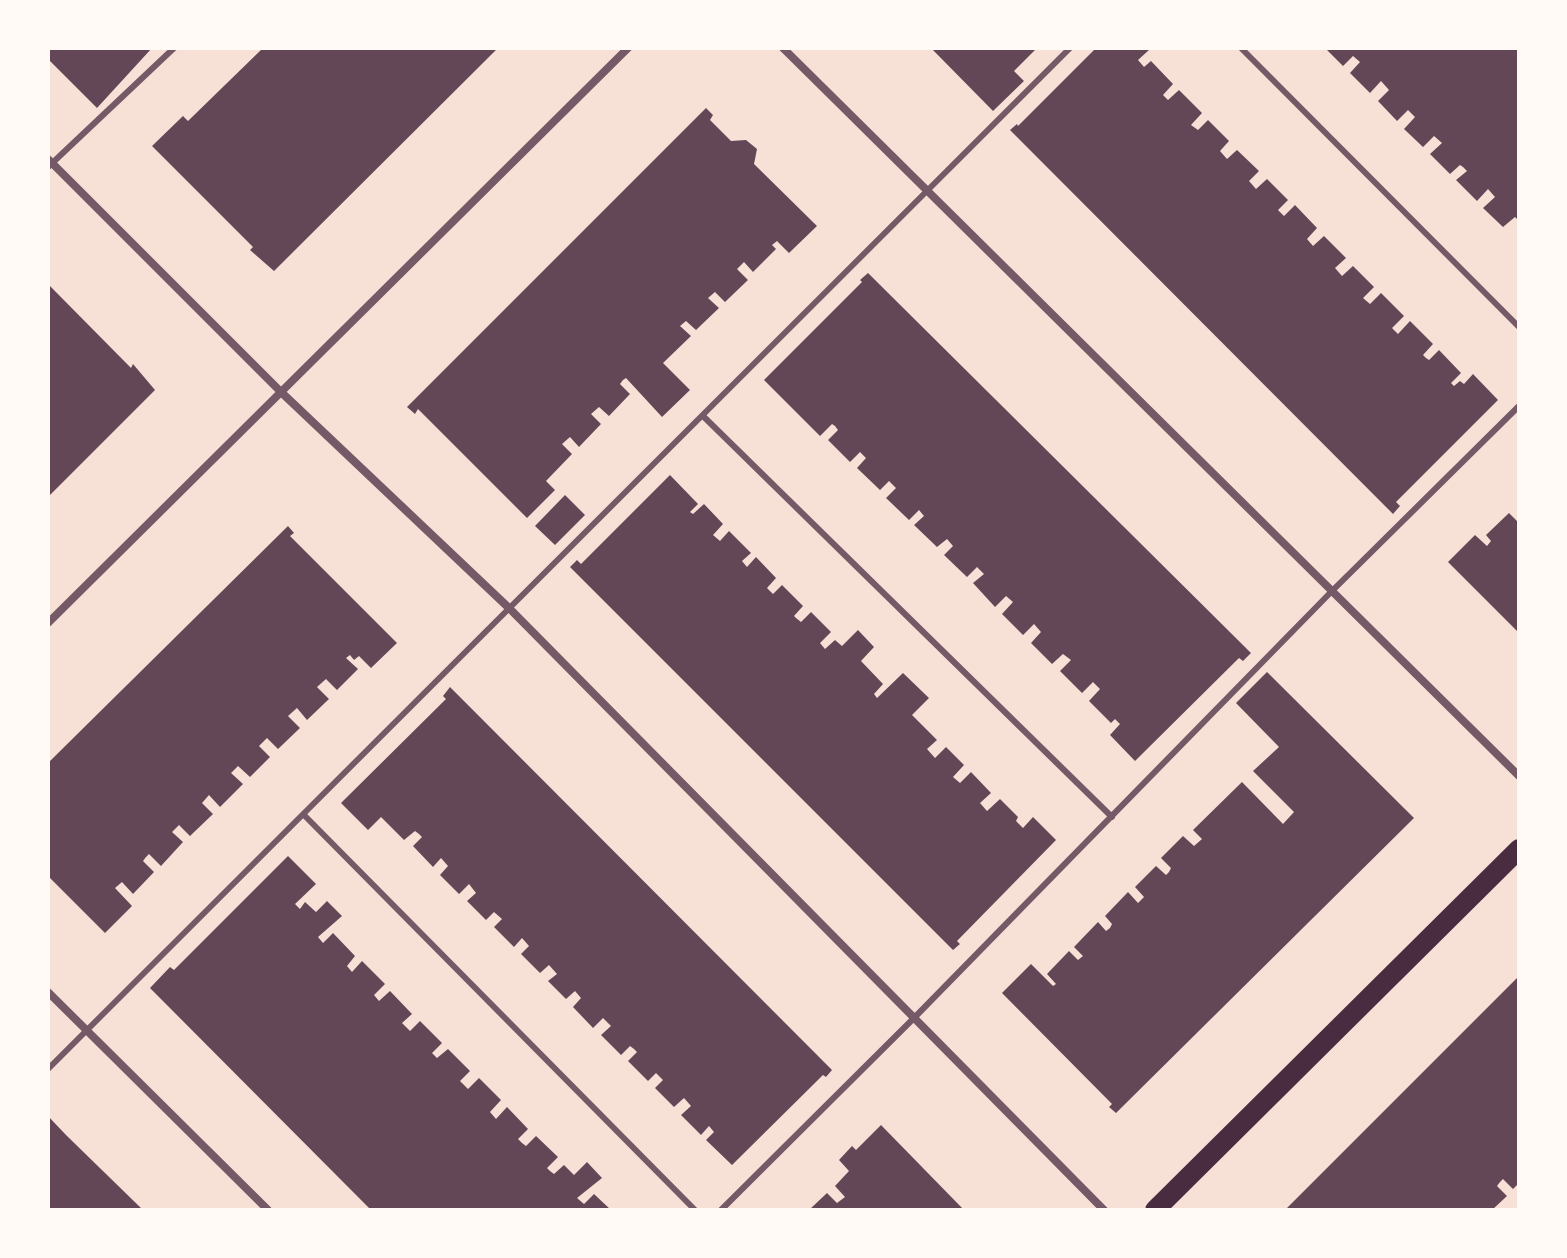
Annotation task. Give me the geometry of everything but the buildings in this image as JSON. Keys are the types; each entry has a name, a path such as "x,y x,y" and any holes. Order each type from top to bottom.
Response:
{"main road":[{"path":"1155,1210 1519,849"}],"street":[{"path":"48,623 628,48"},
{"path":"783,48 1519,776"},
{"path":"49,163 281,392 510,609 1104,1210"},
{"path":"48,992 268,1210"}],"lane":[{"path":"49,163 174,48"},
{"path":"48,1069 1070,48"},
{"path":"1241,48 1519,327"},
{"path":"721,1210 1519,406"},
{"path":"703,416 1112,817"},
{"path":"304,815 695,1210"}]}
